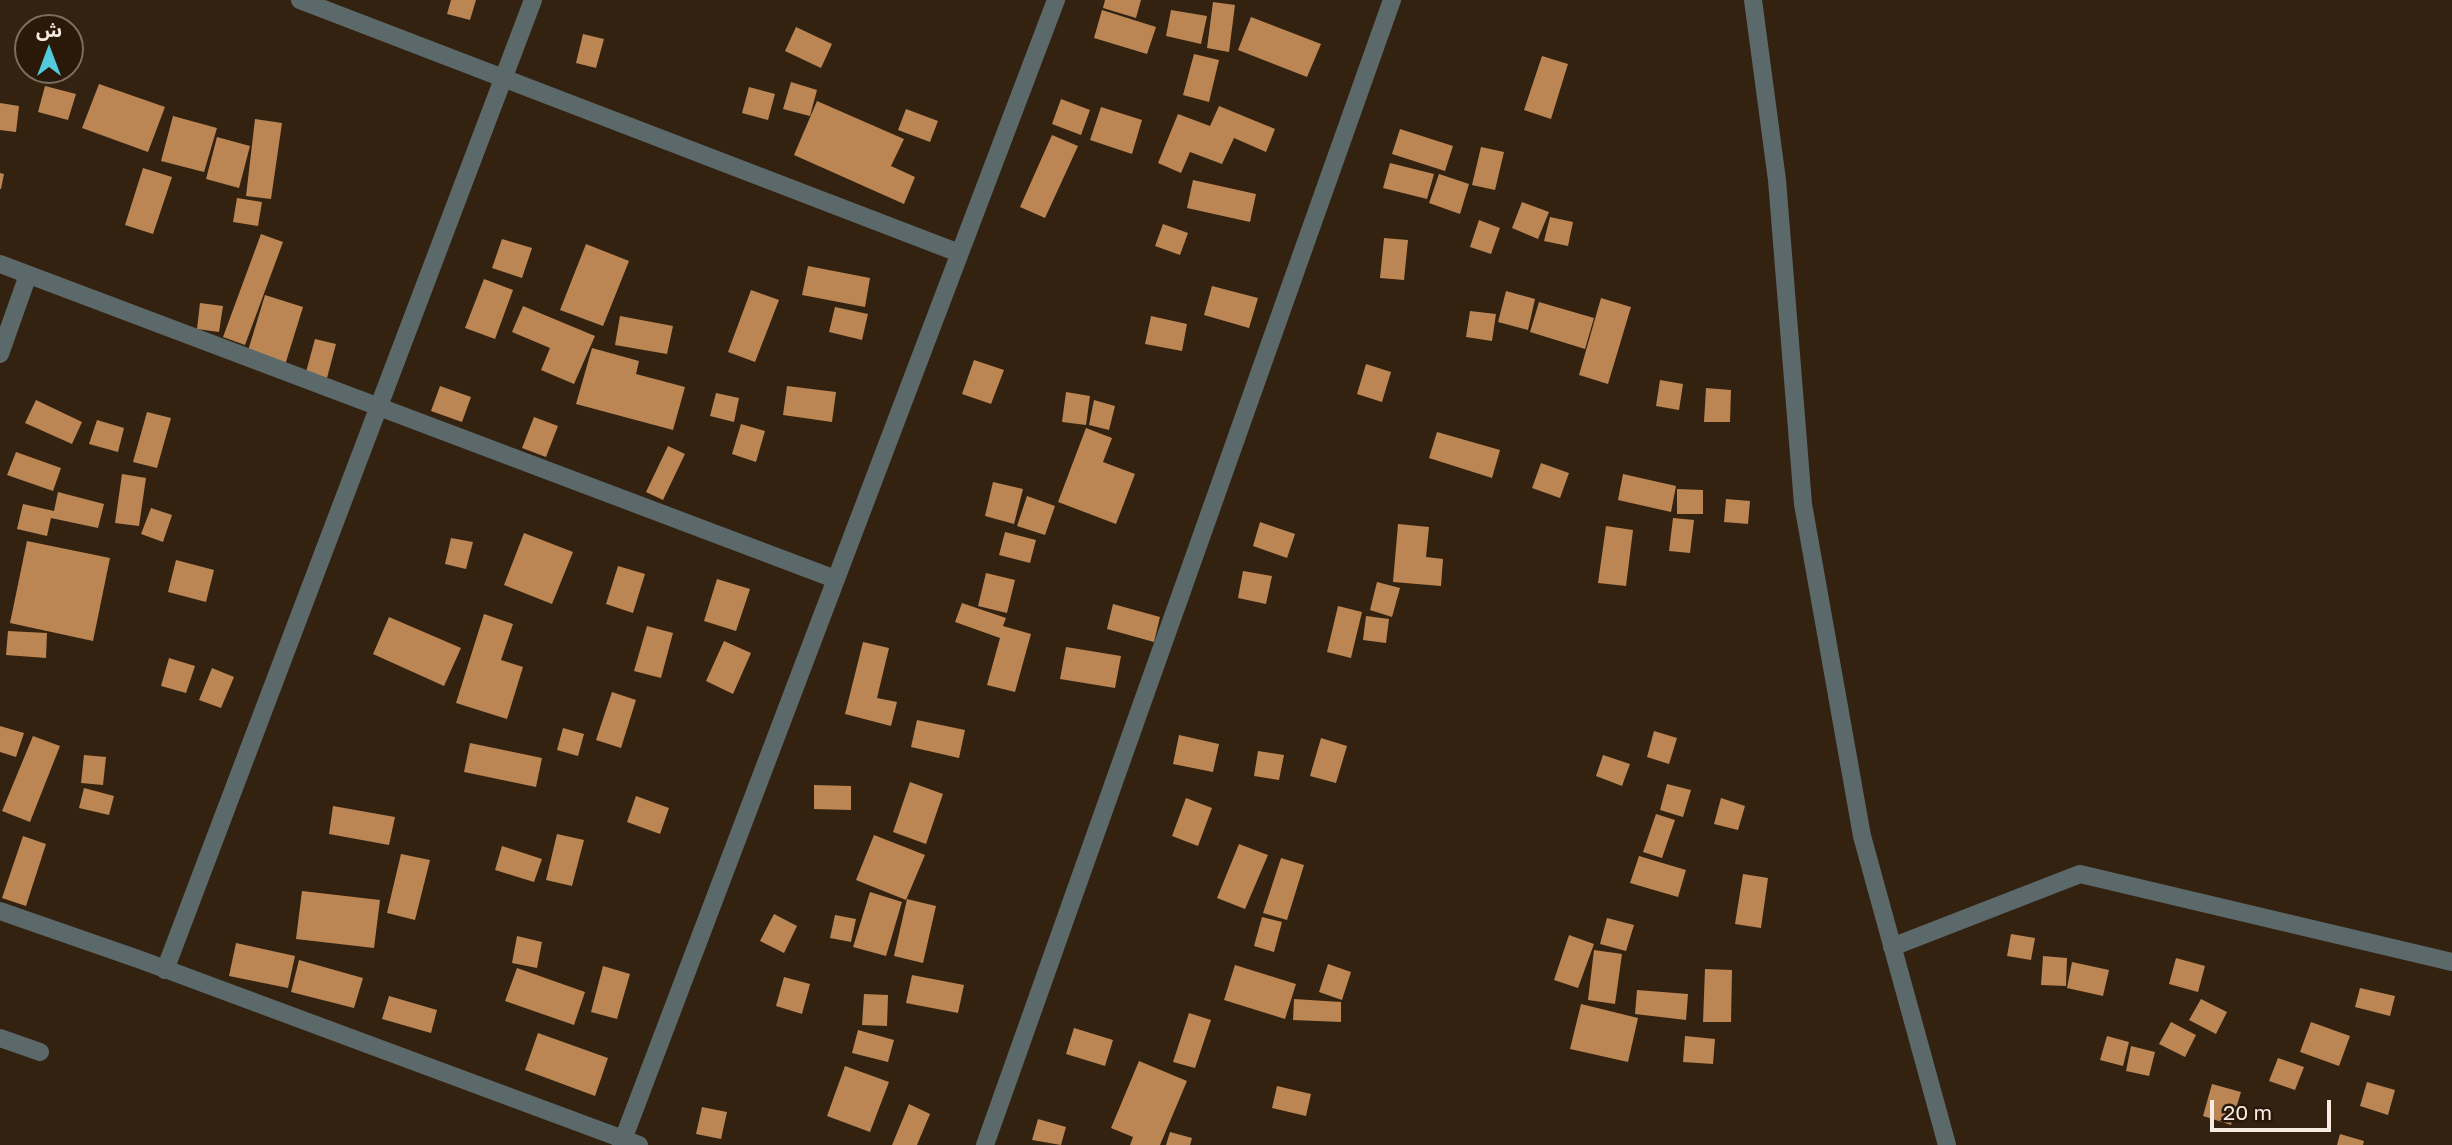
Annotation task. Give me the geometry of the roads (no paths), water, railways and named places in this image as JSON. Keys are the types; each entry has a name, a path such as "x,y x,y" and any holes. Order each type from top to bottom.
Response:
{"street":[{"path":"300,0 959,253"},
{"path":"164,970 533,0"},
{"path":"0,911 627,1143 835,579 1056,0"},
{"path":"985,1145 1392,0"},
{"path":"1753,0 1777,180 1803,504 1862,836 1947,1145"},
{"path":"0,264 835,579"},
{"path":"0,354 28,275"},
{"path":"1892,947 2080,874 2452,962"},
{"path":"0,1038 40,1052"}]}
